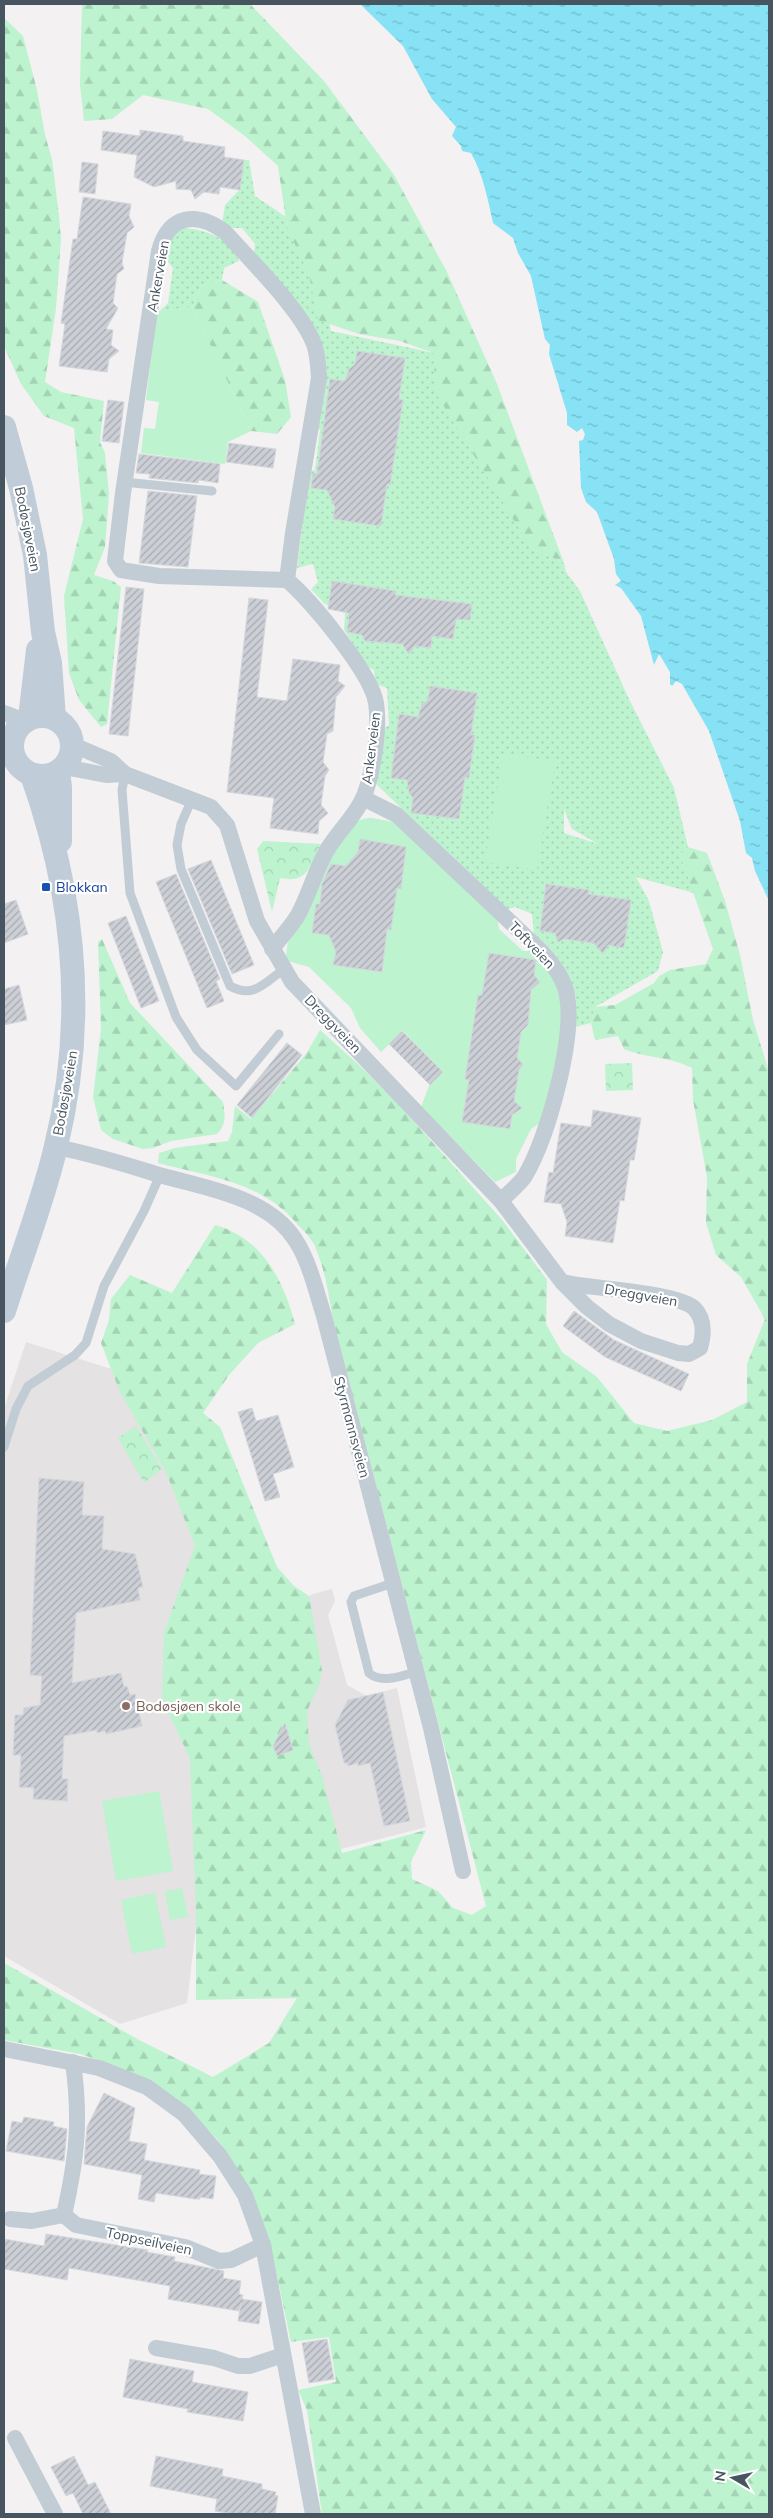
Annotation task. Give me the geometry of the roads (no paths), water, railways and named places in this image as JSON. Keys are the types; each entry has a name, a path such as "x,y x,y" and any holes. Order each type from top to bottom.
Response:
{"street":[{"name":"Ankerveien","path":"272,949 298,916 325,854 363,798 370,772 377,718 376,701 368,683 347,651 300,591 287,580 159,576 121,570 115,560 124,482 161,242 166,230 182,220 204,221 226,232 305,326 318,360 316,400 293,533 287,580"},
{"name":"Bodøsjøveien","path":"4,427 21,488 35,554 43,632 50,663 54,718"},
{"name":"Bodøsjøveien","path":"43,632 14,735 8,749 20,766 32,775 60,868"},
{"path":"19,717 38,716 54,718 67,728 73,745"},
{"name":"Bodøsjøveien","path":"4,1312 56,1147 74,1039 75,971 60,868 61,770 69,760 73,745"},
{"name":"Dreggveien","path":"73,745 111,761 125,774 211,807 227,825 257,921 292,982 501,1201 562,1282 587,1308 609,1324 641,1341 678,1353 689,1354 700,1348 703,1326 699,1314 693,1307 681,1302 639,1293 582,1287 562,1282"},
{"path":"32,775 41,776 61,770"},
{"name":"Dreggveien","path":"61,770 106,775 125,774"},
{"name":"Toftveien","path":"363,798 397,815 542,952 554,965 567,992 568,1029 550,1120 524,1178 501,1201"},
{"name":"Styrmannsveien","path":"56,1147 91,1153 160,1175 233,1194 271,1215 296,1240 311,1273 324,1316 416,1672 463,1871"},
{"path":"4,2049 99,2068 147,2088 184,2114 220,2156 245,2195 263,2246 314,2514"},
{"path":"10,2219 32,2221 64,2215 73,2178 79,2115 73,2062"},
{"name":"Toppseilveien","path":"64,2215 76,2224 185,2247 219,2261 231,2260 263,2246"},
{"path":"156,2348 214,2358 238,2366 250,2366 283,2355"},
{"path":"15,2438 55,2514"}],"lane":[{"path":"124,482 212,491"},
{"path":"125,774 122,790 130,893 176,1017 197,1050 236,1086 279,1034"},
{"path":"192,799 181,824 177,845 181,869 230,986 240,992 250,992 284,969"},
{"path":"4,1447 16,1409 28,1386 75,1355 86,1343 104,1286 144,1212 160,1175"},
{"path":"393,1583 354,1596 351,1602 368,1673 374,1678 381,1679 396,1678 416,1672"}],"water":[{"path":"360,4 769,4 769,901 755,871 752,858 746,853 740,821 709,731 682,684 676,681 672,686 670,684 670,672 659,654 654,665 641,616 621,588 615,585 621,581 616,574 614,559 597,512 586,502 581,488 579,441 583,440 585,434 582,428 577,432 567,425 567,413 549,354 550,345 545,339 531,276 518,253 513,238 493,223 485,187 475,161 471,153 462,151 461,146 452,136 456,127 432,99 403,46"}],"place":[{"name":"Blokkan","path":"46,887"},
{"name":"Bodøsjøen skole","path":"126,1706"}]}
